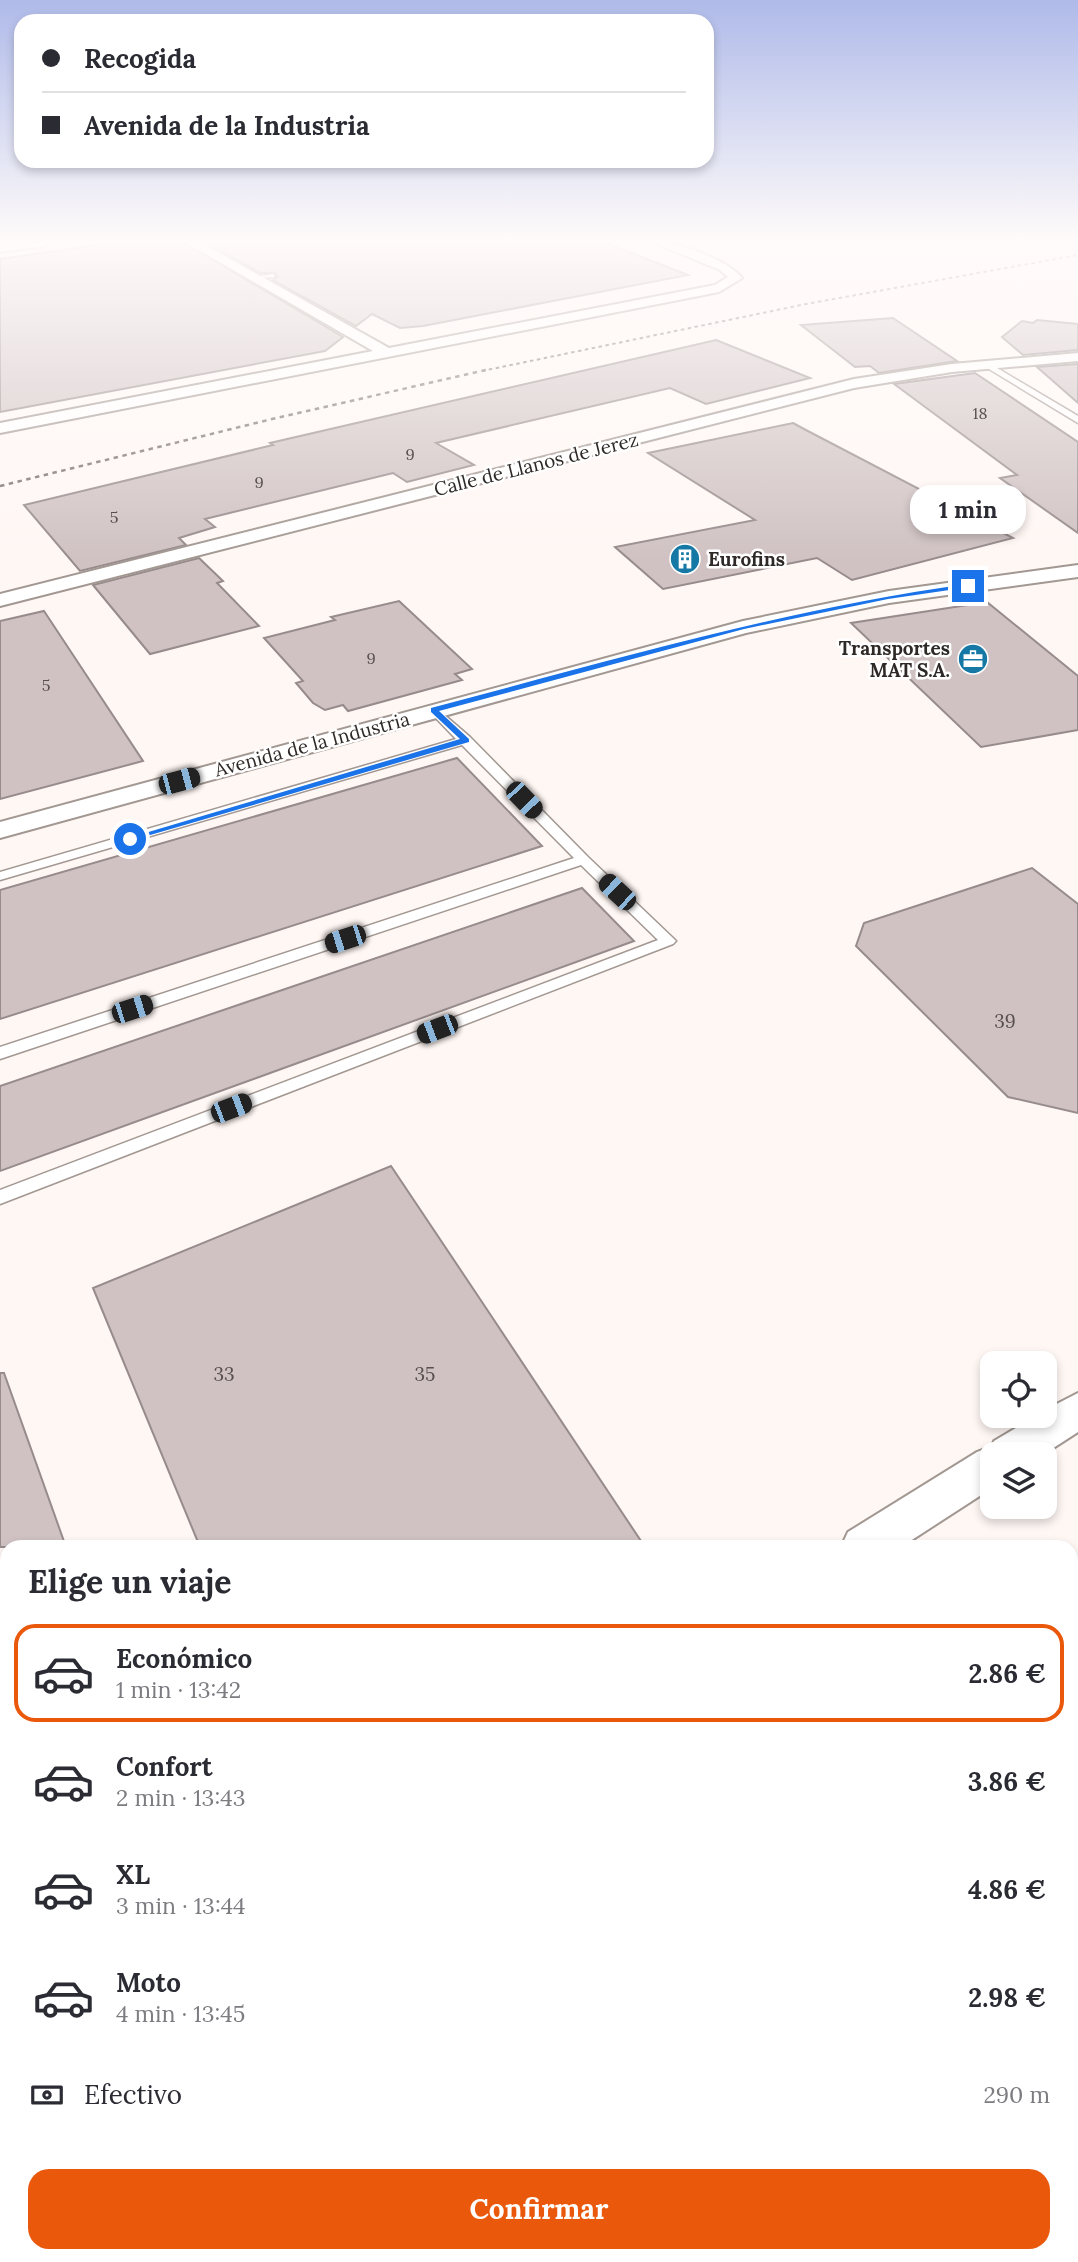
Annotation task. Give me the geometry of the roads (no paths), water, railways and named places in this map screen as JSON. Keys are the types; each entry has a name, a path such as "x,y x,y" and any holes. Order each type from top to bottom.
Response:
{"street":[{"path":"377,348 387,353"},
{"path":"0,428 415,348"},
{"name":"Calle de Llanos de Jerez","path":"0,600 800,397 881,379 987,364 1078,357"},
{"name":"Avenida de la Industria","path":"0,830 730,630 888,597 1078,571"},
{"path":"1028,1442 1078,1411"},
{"path":"874,1540 980,1473"}],"lane":[{"path":"987,364 1078,420"},
{"path":"0,1197 668,941 434,710"},
{"path":"0,876 466,740"},
{"path":"0,1053 583,860"}],"railway":[{"path":"482,371 595,348"},
{"path":"0,486 490,369"}],"place":[{"name":"Eurofins","path":"685,559"},
{"name":"Transportes MAT S.A.","path":"973,659"}]}
